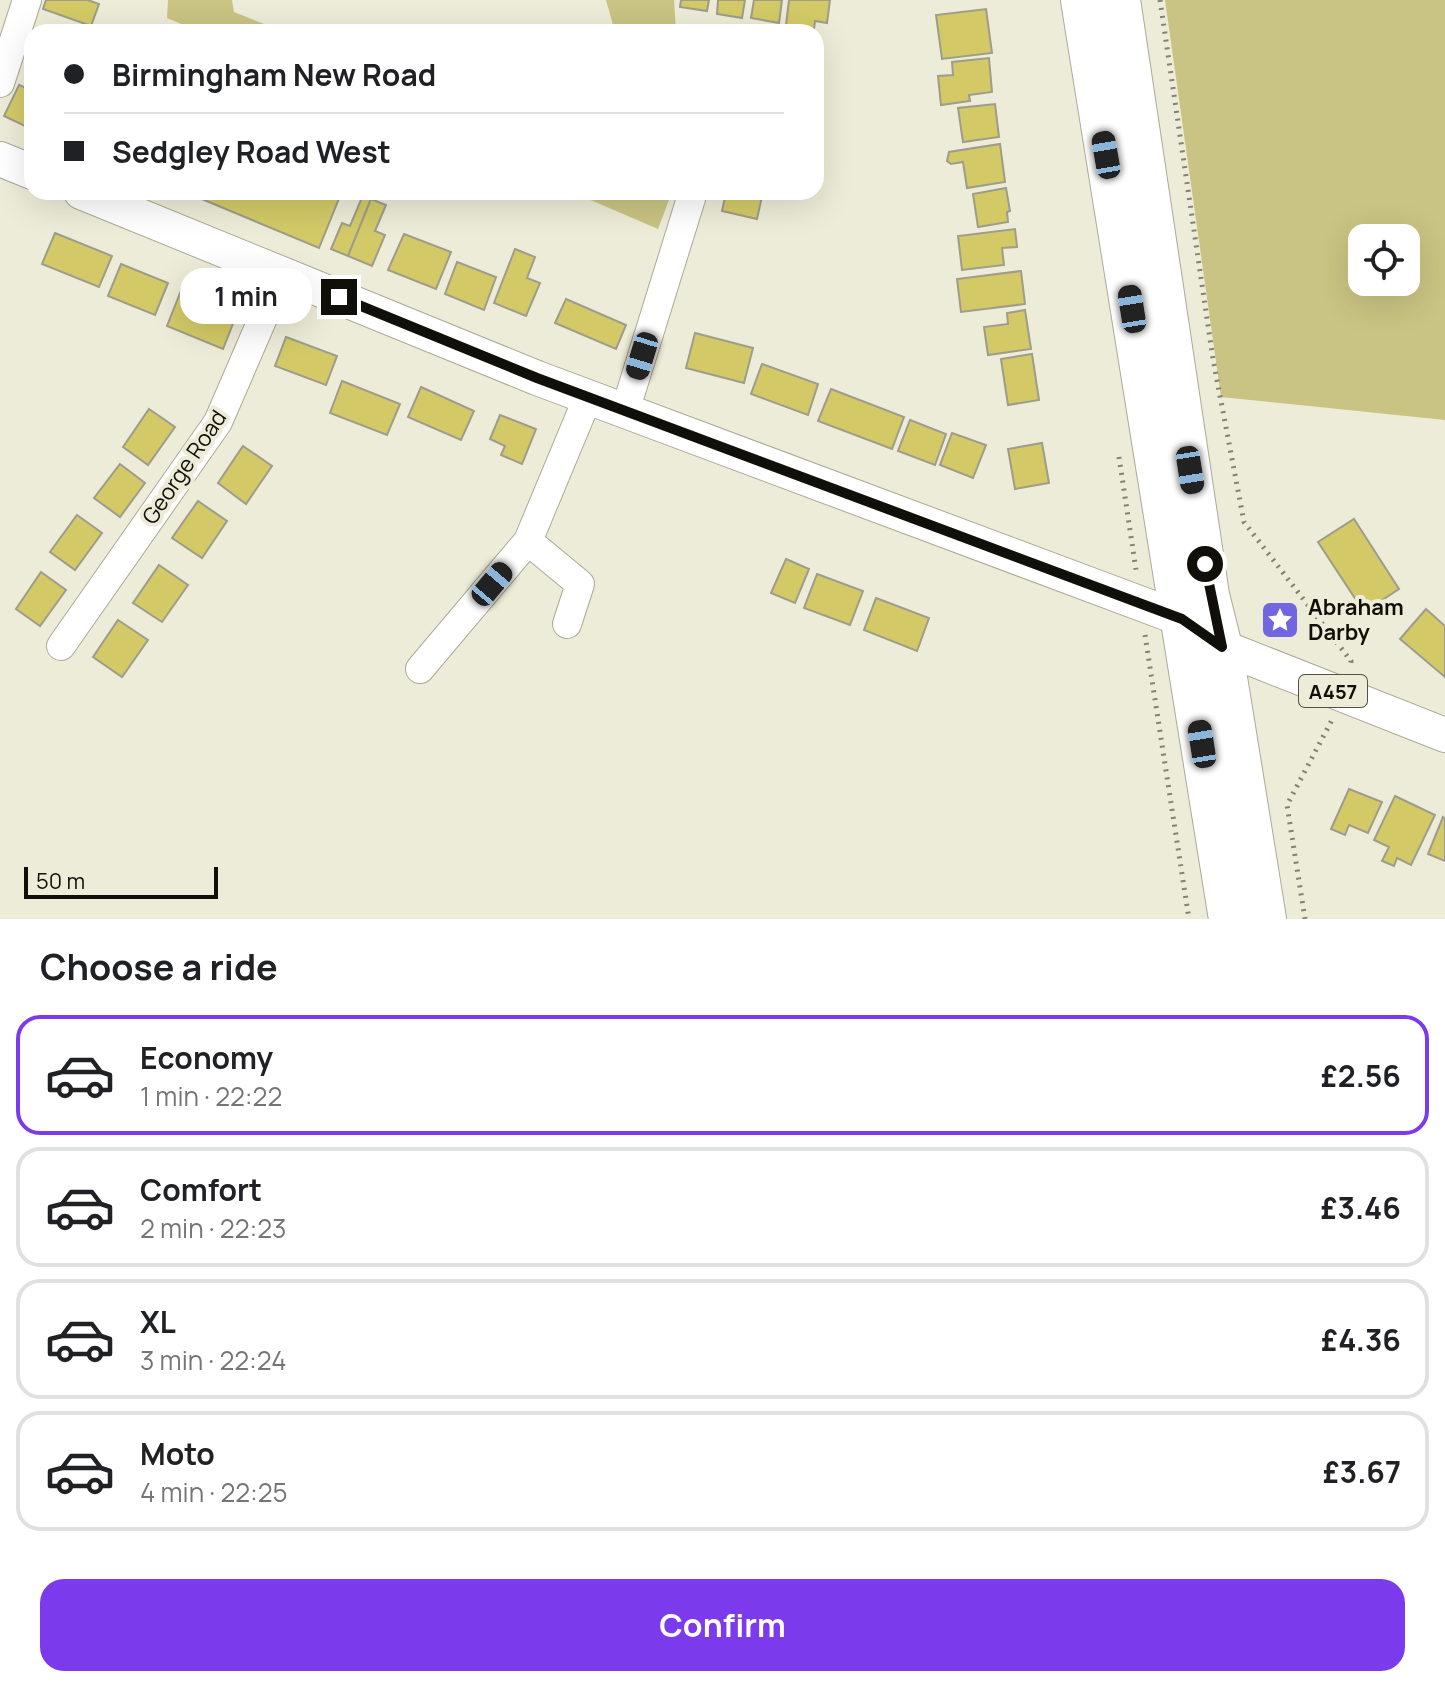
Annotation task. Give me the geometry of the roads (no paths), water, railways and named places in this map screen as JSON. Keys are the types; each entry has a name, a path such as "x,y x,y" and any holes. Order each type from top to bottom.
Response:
{"highway":[{"path":"1081,0 1229,919"},
{"path":"1120,0 1209,595 1222,647 1266,919"}],"main road":[{"path":"0,159 24,169"},
{"name":"A457","path":"101,200 537,378 1182,619 1222,647 1445,735"}],"street":[{"path":"0,83 27,0"},
{"path":"625,411 691,200"},
{"name":"George Road","path":"61,646 218,422 282,274"},
{"path":"420,669 528,541 588,397"},
{"path":"528,541 580,584 567,624"}],"place":[{"name":"Abraham Darby","path":"1280,620"}]}
